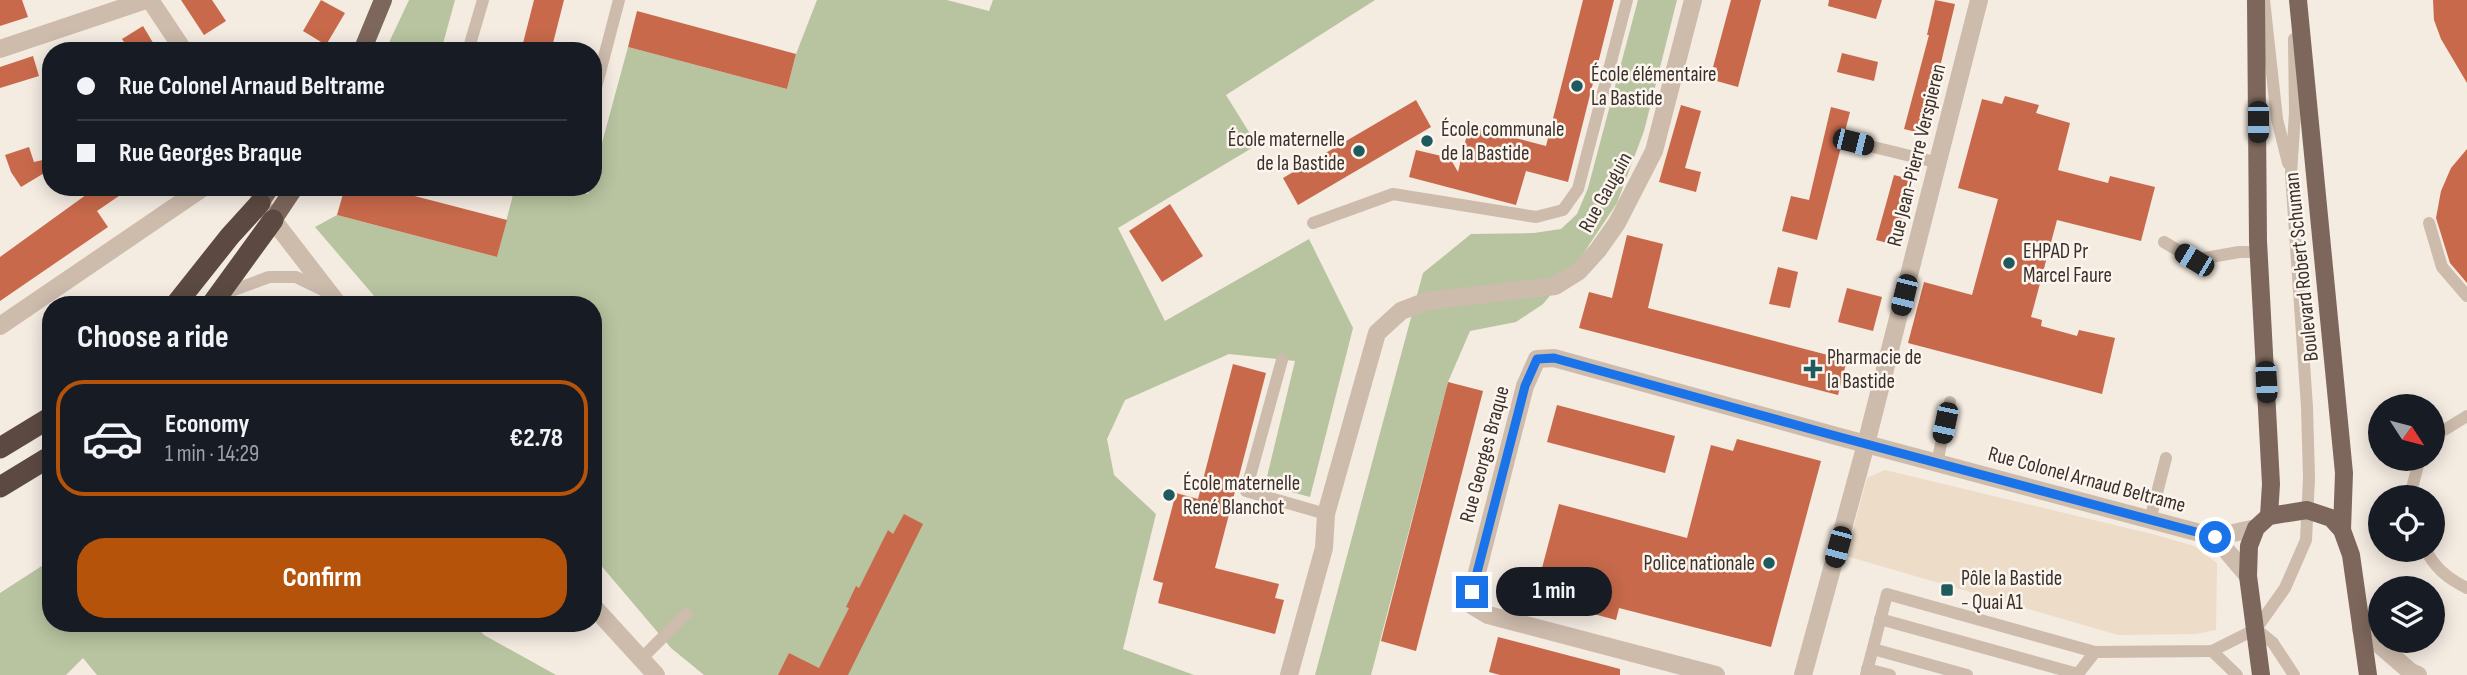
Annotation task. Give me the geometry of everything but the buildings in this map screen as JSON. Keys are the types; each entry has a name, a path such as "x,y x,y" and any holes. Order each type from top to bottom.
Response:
{"highway":[{"path":"218,296 265,199"},
{"path":"182,296 230,236 265,199"},
{"path":"0,448 42,422"},
{"path":"0,487 42,461"}],"main road":[{"path":"365,42 383,0"},
{"name":"Boulevard Robert Schuman","path":"2256,0 2259,252 2271,484 2263,522 2249,546 2248,576 2261,675"},
{"name":"Boulevard Robert Schuman","path":"2296,0 2344,473 2342,530 2351,555 2368,675"},
{"path":"362,42 369,30"},
{"path":"2263,522 2307,510 2331,518 2342,530"}],"street":[{"path":"0,50 148,0 178,42"},
{"name":"Rue Gauguin","path":"1326,514 1377,333 1401,311 1427,301 1555,286 1579,271 1598,250 1617,223 1654,150 1693,0"},
{"name":"Rue Jean-Pierre Verspieren","path":"1802,675 1866,444 1979,0"},
{"path":"44,296 191,196"},
{"path":"265,199 331,296"},
{"path":"0,326 42,297"},
{"name":"Rue Georges Braque","path":"1716,675 1488,615 1473,606 1472,592 1525,386 1537,359 1554,358 1866,444"},
{"name":"Rue Colonel Arnaud Beltrame","path":"1866,444 2215,537 2263,522"},
{"path":"1289,675 1324,548 1326,514"},
{"path":"2215,537 2248,576"},
{"path":"602,616 656,675"},
{"path":"2361,629 2418,675"}],"lane":[{"path":"471,42 483,0"},
{"path":"602,66 620,0"},
{"path":"1313,223 1393,194 1536,217 1563,210 1578,189 1628,0"},
{"path":"2264,0 2277,119 2291,174"},
{"path":"1890,675 1867,672 1887,594 2095,652 2212,651 2256,629 2286,588 2306,540 2307,510 2307,407 2291,174 2295,113 2296,0"},
{"path":"1853,142 1939,163"},
{"path":"2429,223 2442,267 2467,296"},
{"path":"2164,242 2194,260 2239,252 2259,252"},
{"path":"225,296 270,277 296,277 329,296"},
{"path":"1282,360 1246,491 1326,514"},
{"path":"1937,463 1950,402"},
{"path":"2445,430 2467,416"},
{"path":"2150,520 2166,458"},
{"path":"2432,562 2467,588"},
{"path":"641,659 686,614"},
{"path":"1881,619 2078,674 2095,652"},
{"path":"2256,629 2273,643 2294,675"},
{"path":"1873,649 1967,675"},
{"path":"2212,651 2237,675"}],"green space":[{"path":"409,0 455,0 443,42 389,42"},
{"path":"817,0 947,0 989,11 993,0 1375,0 1226,95 1257,145 1118,228 1165,321 1309,239 1353,328 1310,497 1265,485 1295,361 1229,354 1125,400 1107,439 1114,475 1156,514 1123,649 1194,675 704,675 671,648 602,567 602,296 374,296 315,227 337,215 497,257 513,196 602,196 602,143 628,47 787,89 796,54"},
{"path":"1638,0 1677,0 1644,131 1617,203 1577,263 1543,304 1516,322 1470,331 1448,382 1371,675 1315,675 1423,273 1471,234 1534,233 1561,229 1577,214 1588,188"},
{"path":"42,566 42,632 481,632 556,675 97,675 83,658 66,675 0,675 0,593"}],"shaded area":[{"path":"1885,470 2194,546 2217,563 2216,630 2196,634 2118,635 1846,556 1867,478"}],"place":[{"name":"École élémentaire La Bastide","path":"1577,86"},
{"name":"École communale de la Bastide","path":"1427,141"},
{"name":"École maternelle de la Bastide","path":"1359,151"},
{"name":"EHPAD Pr Marcel Faure","path":"2009,263"},
{"name":"Pharmacie de la Bastide","path":"1813,369"},
{"name":"École maternelle René Blanchot","path":"1169,495"},
{"name":"Police nationale","path":"1769,563"},
{"name":"Pôle la Bastide - Quai A1","path":"1947,590"}],"route":[{"path":"1472,592 1525,386 1537,359 1554,358 2215,537"}]}
